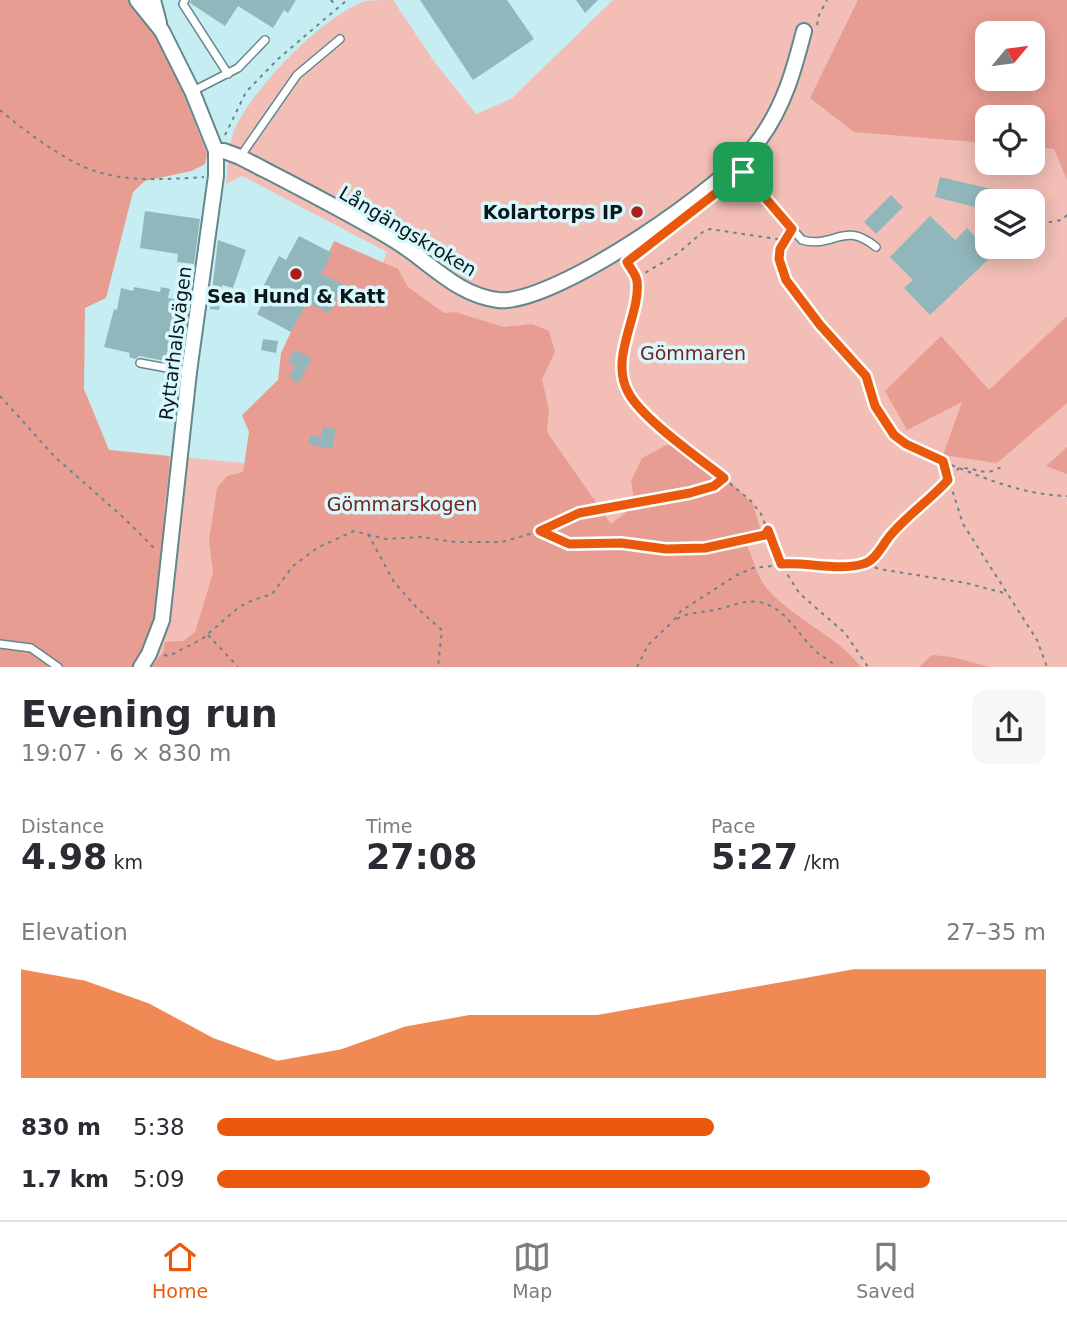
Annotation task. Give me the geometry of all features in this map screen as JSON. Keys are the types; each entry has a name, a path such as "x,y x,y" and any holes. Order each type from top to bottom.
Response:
{"street":[{"name":"Ryttarhalsvägen","path":"138,0 162,31"},
{"name":"Ryttarhalsvägen","path":"141,667 162,620 189,372 216,176 216,151 192,91 162,31 153,0"},
{"name":"Långängskroken","path":"216,151 240,157 391,238 461,289 500,300 531,295 622,250 735,164 760,139 789,89 804,31"}],"lane":[{"path":"185,0 183,4 228,74"},
{"path":"240,157 297,75 340,39"},
{"path":"192,91 238,68 265,40"},
{"path":"735,164 802,240 814,243 854,234 876,247"},
{"path":"140,363 189,372"},
{"path":"0,644 31,648 58,667"}],"path":[{"path":"331,0 337,7"},
{"path":"216,151 246,92 278,59 346,0"},
{"path":"804,31 817,27 819,15 827,0"},
{"path":"0,110 47,145 99,173 130,178 216,176"},
{"path":"1045,223 1062,220 1067,215"},
{"path":"637,278 677,254 710,229 786,238 780,249 779,259 786,280 820,325 866,376 875,406 894,435 906,444 1000,484 1043,495 1067,496"},
{"path":"627,262 637,278 637,290 624,352 622,372 626,390 643,411 751,501 761,514 781,564 800,593 845,633 868,667"},
{"path":"0,396 55,457 124,518 168,563"},
{"path":"943,461 963,524 1037,640 1047,667"},
{"path":"959,468 985,473 1003,466"},
{"path":"866,564 873,559 894,531 936,494 959,468"},
{"path":"149,654 169,656 202,639 239,607 272,594 293,566 317,548 354,531 386,539 421,537 455,542 502,542 540,531 579,513 690,493 714,486 724,478"},
{"path":"540,531 569,544 621,543 666,549 705,548 765,535 768,530"},
{"path":"368,534 394,582 416,608 442,630 438,667"},
{"path":"637,667 648,645 681,611 735,576 753,568 802,563 836,566 866,564 879,569 966,583 1008,594"},
{"path":"674,620 684,615 719,610 736,603 757,602 773,607 818,653 836,667"},
{"path":"207,634 238,667"}],"green space":[{"name":"Gömmaren","path":"0,0 129,0 172,65 207,154 205,164 191,171 159,165 144,146 47,383 109,450 337,472 361,324 387,252 242,176 226,184 232,137 243,114 272,75 330,21 366,1 393,0 433,60 476,114 511,99 613,0 1067,0 1067,667 0,667"},
{"path":"0,0 129,0 136,5 172,65 207,154 205,164 191,171 145,181 133,192 106,298 85,308 84,389 109,450 169,456 157,615 152,634 136,667 0,667"},
{"path":"858,0 1067,0 1067,180 1054,149 1045,148 1045,105 975,105 975,142 854,132 810,98"},
{"name":"Gömmarskogen","path":"334,241 398,269 408,287 444,313 455,312 504,327 532,324 549,331 555,352 542,379 549,411 547,432 611,524 635,505 631,481 642,458 667,445 698,451 753,504 761,531 747,545 764,585 779,601 840,646 861,667 152,667 163,652 165,642 183,641 195,632 213,573 209,541 217,488 227,476 243,472 249,432 242,415 278,380 281,353"},
{"path":"1067,316 1067,403 997,463 943,455 962,402 907,430 885,391 941,336 989,390"},
{"path":"1067,447 1067,474 1046,466"},
{"path":"932,655 952,657 989,667 919,667"}],"building":[{"path":"191,0 296,0 288,13 284,10 273,28 238,6 225,26 190,3"},
{"path":"420,0 507,0 534,39 473,80"},
{"path":"576,0 598,0 585,13"},
{"path":"940,177 992,189 975,189 975,207 935,197"},
{"path":"891,195 903,207 876,234 864,222"},
{"path":"145,211 200,219 194,264 177,262 178,254 140,248"},
{"path":"930,216 955,240 967,228 975,236 975,259 989,259 930,315 904,288 913,280 890,257"},
{"name":"Sea Hund & Katt","path":"299,236 332,253 321,274 343,284 329,313 307,302 291,332 257,314 269,290 263,287 279,256 286,260"},
{"path":"218,240 246,250 233,288 222,285 219,310 210,309"},
{"path":"134,287 160,292 161,287 170,289 168,298 186,301 185,314 176,313 165,361 139,356 136,359 129,357 130,353 104,347 114,309 117,310 121,288 133,291"},
{"path":"263,339 278,341 276,353 261,350"},
{"path":"294,350 312,358 299,383 289,377 295,366 288,362"},
{"path":"323,427 336,429 332,449 309,444 310,435 321,437"}],"place":[{"name":"Kolartorps IP","path":"637,212"},
{"name":"Sea Hund & Katt","path":"296,274"}],"route":[{"path":"743,172 792,229 780,249 780,268 786,280 820,325 866,376 870,382 875,406 894,435 906,444 943,461 948,480 894,531 873,559 866,564 781,564 768,530 765,535 705,548 666,549 621,543 569,544 540,531 579,513 690,493 714,486 724,478 643,411 626,390 622,372 624,352 637,290 637,278 627,262 743,172"}]}
